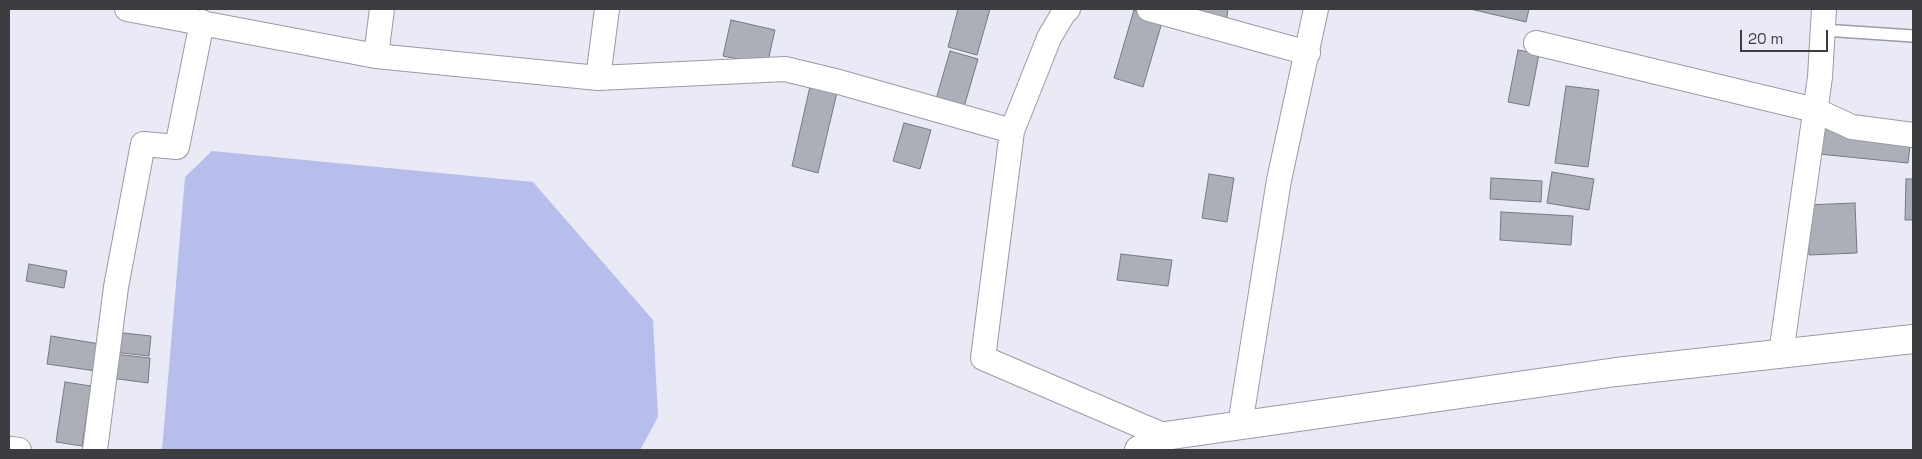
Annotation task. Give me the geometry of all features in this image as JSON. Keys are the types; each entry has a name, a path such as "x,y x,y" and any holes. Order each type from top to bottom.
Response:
{"street":[{"path":"126,9 376,56 598,78 785,69 839,82 1012,131"},
{"path":"376,56 382,9"},
{"path":"598,78 607,9"},
{"path":"1068,9 1049,38 1012,131 983,358 1165,436"},
{"path":"1149,9 1308,52"},
{"path":"1240,425 1279,180 1316,9"},
{"path":"1781,354 1815,110 1824,20"},
{"path":"95,450 116,287 143,144 177,147 202,22"},
{"path":"1536,43 1815,110 1852,127 1913,135"},
{"path":"1139,450 1165,436 1240,425 1616,372 1913,340"},
{"path":"12,450 19,450"}],"lane":[{"path":"1824,20 1913,36"}],"water":[{"path":"212,151 533,182 653,320 658,417 640,450 162,450 185,177"}],"building":[{"path":"958,9 990,9 977,55 948,47"},
{"path":"1198,9 1228,9 1226,24 1196,20"},
{"path":"1470,9 1529,9 1526,22"},
{"path":"1134,10 1163,19 1143,87 1114,78"},
{"path":"731,20 775,30 767,65 723,56"},
{"path":"1518,50 1539,54 1529,106 1508,102"},
{"path":"950,51 978,59 962,114 934,106"},
{"path":"811,82 838,88 818,173 792,166"},
{"path":"1566,86 1599,90 1588,167 1555,163"},
{"path":"904,123 931,130 920,169 893,161"},
{"path":"1821,128 1911,137 1908,163 1819,154"},
{"path":"1552,172 1594,179 1589,210 1547,203"},
{"path":"1209,174 1234,178 1227,222 1202,218"},
{"path":"1491,178 1542,181 1541,202 1490,199"},
{"path":"1906,179 1913,179 1913,220 1905,220"},
{"path":"1855,203 1857,253 1809,255 1807,205"},
{"path":"1501,212 1573,216 1571,245 1500,240"},
{"path":"1121,254 1172,260 1168,286 1117,280"},
{"path":"29,264 67,271 64,288 26,281"},
{"path":"115,332 151,336 149,356 113,352"},
{"path":"51,336 100,344 96,371 47,364"},
{"path":"114,354 150,358 148,383 111,378"},
{"path":"65,382 91,386 82,446 56,442"}]}
